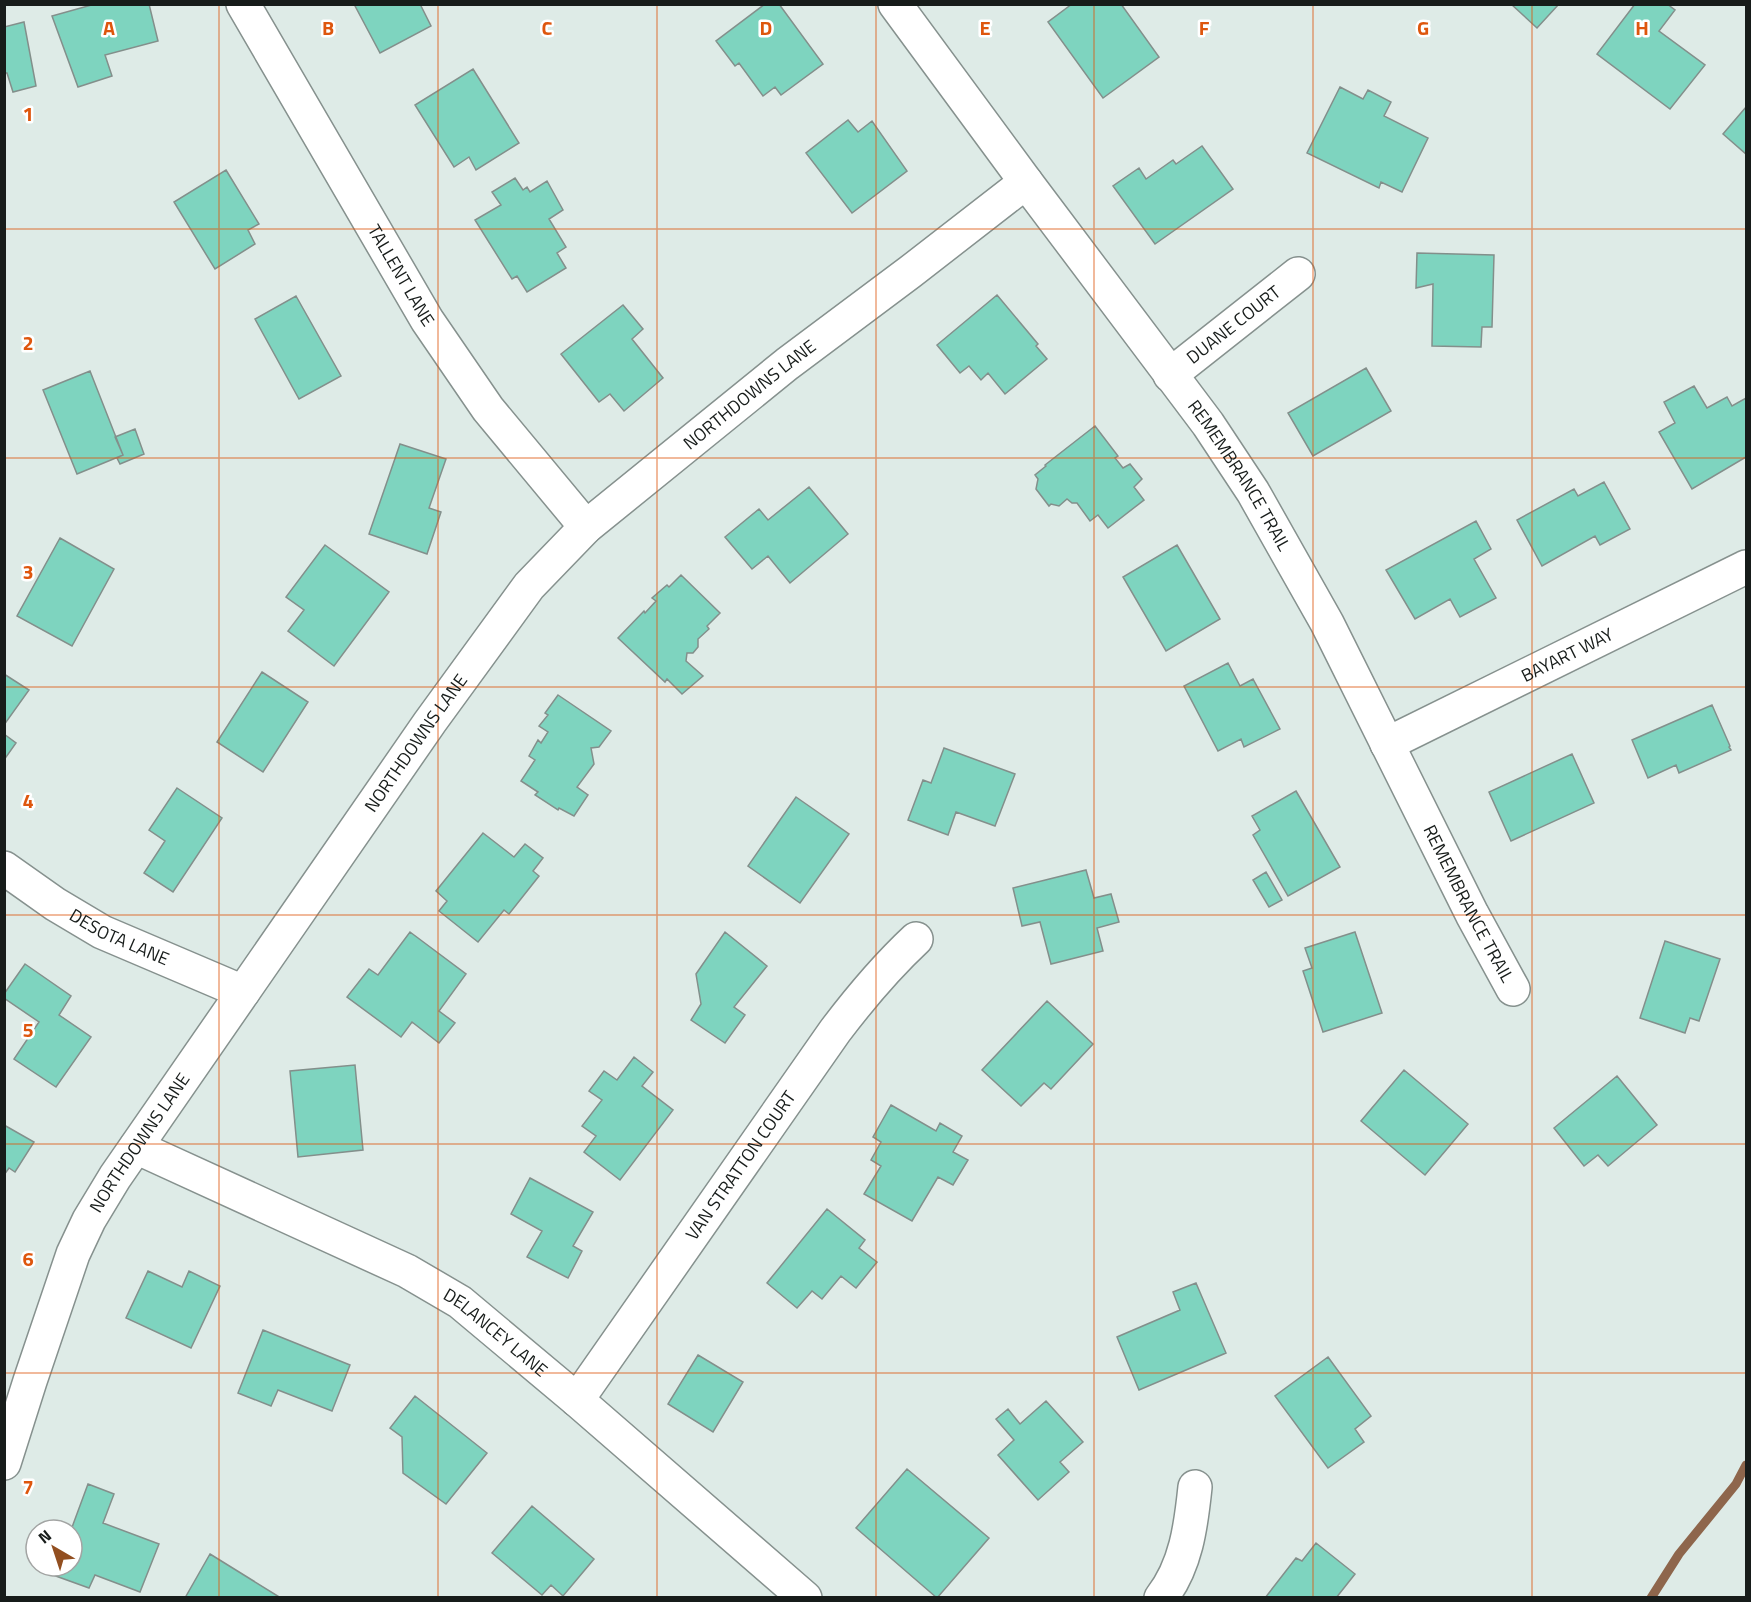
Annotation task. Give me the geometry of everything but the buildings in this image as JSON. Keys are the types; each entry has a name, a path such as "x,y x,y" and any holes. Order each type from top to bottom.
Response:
{"street":[{"name":"TALLENT LANE","path":"243,4 427,320 488,410 586,527"},
{"name":"REMEMBRANCE TRAIL","path":"895,4 1208,424 1253,492 1327,623 1472,914 1512,989"},
{"name":"NORTHDOWNS LANE","path":"4,1463 74,1254 89,1221 115,1177 430,722 529,586 586,527 787,364 1026,182"},
{"name":"DUANE COURT","path":"1170,375 1298,274"},
{"name":"BAYART WAY","path":"1387,744 1746,567"},
{"name":"DESOTA LANE","path":"4,868 55,904 102,932 243,992"},
{"name":"VAN STRATTON COURT","path":"578,1400 835,1030 883,971 916,939"},
{"name":"DELANCEY LANE","path":"136,1147 407,1271 460,1302 578,1400 805,1598"},
{"path":"1161,1598 1170,1586 1184,1556 1195,1487"}],"waterway":[{"path":"1651,1598 1679,1554 1736,1484 1746,1465"}]}
